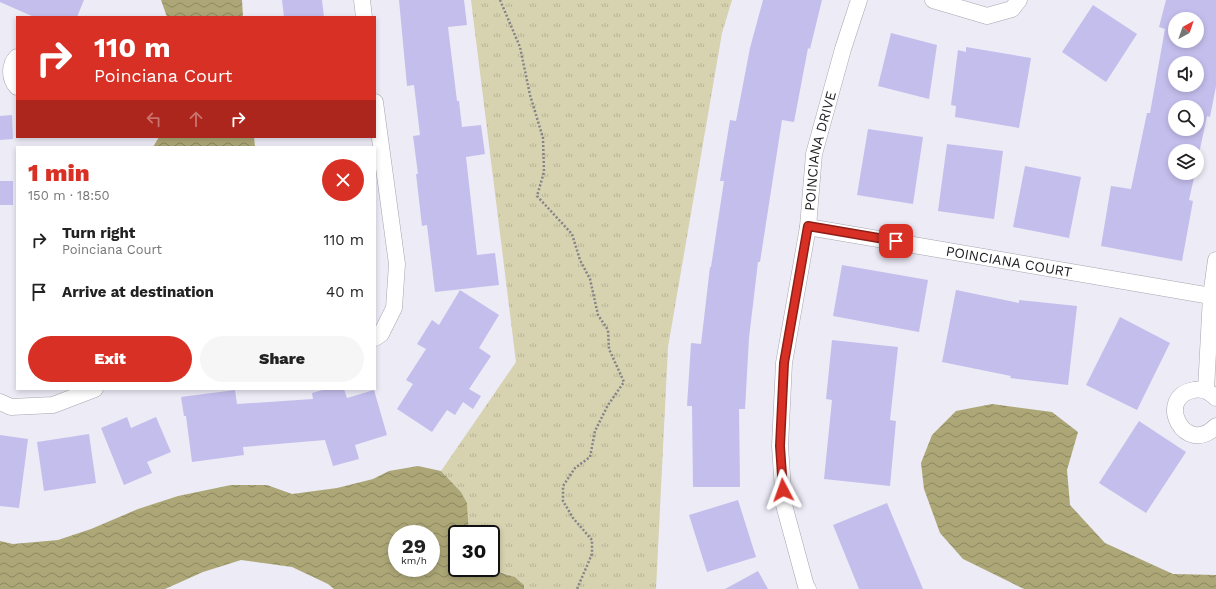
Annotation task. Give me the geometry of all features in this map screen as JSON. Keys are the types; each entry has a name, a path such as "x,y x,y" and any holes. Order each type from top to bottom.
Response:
{"street":[{"path":"362,0 364,16"},
{"name":"POINCIANA DRIVE","path":"808,589 784,505 780,446 784,363 808,226 814,154 843,49 860,0"},
{"path":"933,0 987,16 1012,9 1019,0"},
{"path":"9,63 11,76 16,85"},
{"path":"376,110 396,264 394,308 381,334 376,337"},
{"name":"POINCIANA COURT","path":"808,226 1211,296"},
{"path":"1216,260 1211,296 1211,394 1198,389 1190,390 1183,394 1178,400 1175,408 1175,416 1178,423 1182,429 1189,434 1204,435 1216,426"},
{"path":"0,402 11,407 53,405 93,390"}],"path":[{"path":"500,0 520,47 530,96 543,138 544,172 537,196 572,234 580,260 590,279 598,315 608,330 609,349 624,382 608,405 595,431 590,457 575,468 563,486 563,500 573,518 592,540 592,554 577,589"}],"green space":[{"path":"471,0 732,0 722,33 668,347 656,589 524,589 519,580 500,572 500,525 468,525 467,503 461,492 441,471 516,362"}],"water":[{"path":"161,0 242,0 243,16 167,16"},
{"path":"158,138 254,138 255,146 154,146"},
{"path":"992,404 1052,412 1078,432 1067,470 1070,505 1105,543 1173,574 1216,575 1216,589 1024,589 963,559 940,533 924,489 921,463 932,435 956,411"},
{"path":"418,466 441,471 461,492 467,503 468,525 448,525 448,577 500,577 500,572 515,577 524,585 524,589 334,589 328,584 292,567 241,560 203,572 165,589 0,589 0,541 13,544 58,540 91,529 138,509 178,496 231,485 267,485 292,494 337,488 373,479 389,471"}],"building":[{"path":"0,0 84,0 77,16 32,16 0,2"},
{"path":"282,0 322,0 324,16 284,16"},
{"path":"399,0 464,0 467,25 448,27 457,101 459,101 462,127 481,125 485,154 466,157 477,255 495,253 499,285 435,292 427,225 422,226 413,136 420,135 414,85 407,86"},
{"path":"763,0 822,0 810,49 808,48 794,122 782,120 760,262 758,262 749,338 745,409 739,409 740,487 693,487 692,406 687,406 691,343 701,344 710,267 724,181 720,181 730,120 736,121 750,48"},
{"path":"1166,0 1216,0 1216,86 1210,117 1207,116 1204,130 1204,100 1168,100 1168,136 1203,136 1201,144 1168,144 1168,180 1193,180 1189,200 1193,201 1182,261 1101,246 1111,186 1131,189 1147,113 1150,113 1165,29 1159,27"},
{"path":"1093,5 1137,34 1106,82 1062,52"},
{"path":"891,33 937,45 929,99 878,86"},
{"path":"966,47 1031,58 1019,128 955,117 956,106 951,105 958,50 966,52"},
{"path":"12,115 13,139 0,140 0,116"},
{"path":"868,129 923,137 913,204 857,195"},
{"path":"947,144 1003,151 994,219 938,211"},
{"path":"1025,166 1081,177 1069,238 1013,227"},
{"path":"0,181 13,181 13,205 0,205"},
{"path":"842,265 928,280 919,332 833,316"},
{"path":"460,290 499,315 479,348 491,356 469,389 481,396 473,409 463,402 455,415 447,410 432,432 397,409 413,384 406,380 426,349 417,344 432,320 439,325"},
{"path":"956,290 1019,303 1019,300 1077,306 1068,385 1010,378 1011,376 942,362"},
{"path":"1120,317 1170,343 1137,410 1086,385"},
{"path":"832,340 898,347 890,420 896,421 890,486 824,479 832,400 826,399"},
{"path":"235,390 237,404 313,399 312,393 322,390 344,390 347,398 374,390 387,435 355,445 359,459 333,466 325,440 243,447 244,455 192,462 186,416 184,416 181,397"},
{"path":"127,417 131,428 156,417 171,452 147,462 152,473 124,485 101,428"},
{"path":"1139,421 1186,452 1146,513 1099,483"},
{"path":"89,434 96,483 44,491 37,442"},
{"path":"0,435 28,439 19,508 0,506"},
{"path":"738,500 756,557 707,572 689,515"},
{"path":"887,503 923,589 859,589 833,525"},
{"path":"758,571 768,589 725,589"}],"route":[{"path":"783,490 780,446 784,363 808,226 896,241"}]}
